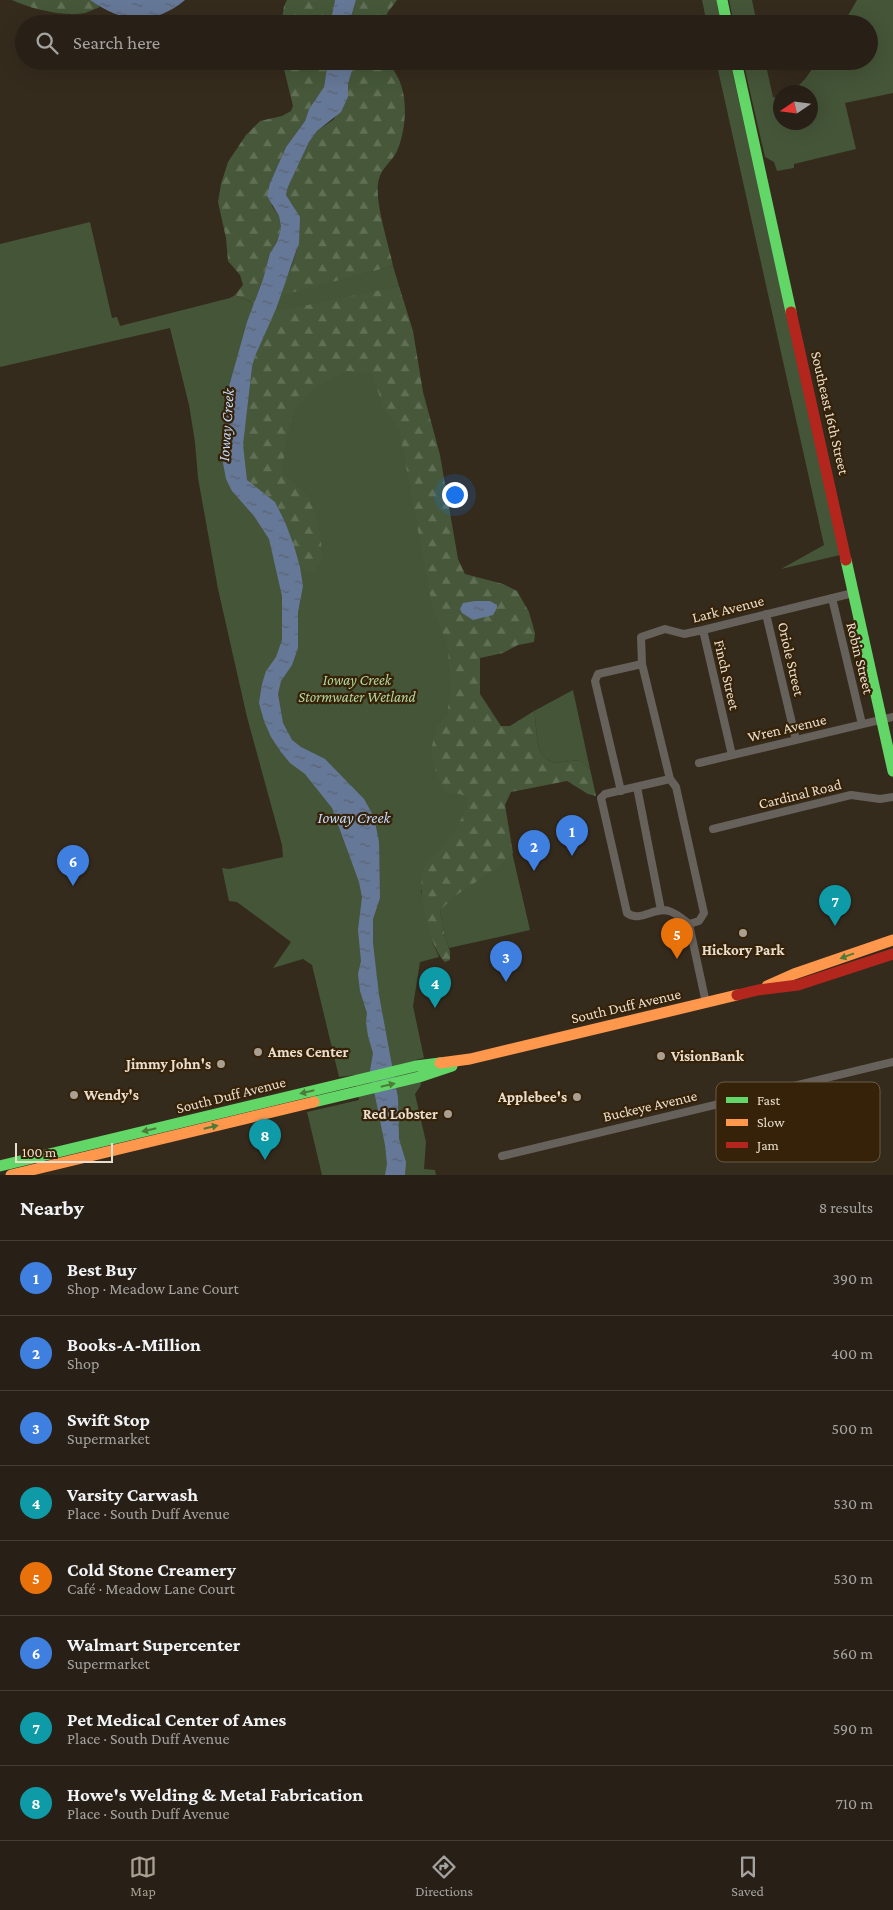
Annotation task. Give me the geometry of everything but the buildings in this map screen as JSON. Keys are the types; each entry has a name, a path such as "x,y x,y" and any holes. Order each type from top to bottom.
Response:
{"main road":[{"path":"722,0 725,15"},
{"name":"Southeast 16th Street","path":"738,70 853,593 887,719 893,771"},
{"name":"South Duff Avenue","path":"758,990 789,976 893,940"},
{"name":"South Duff Avenue","path":"0,1166 418,1072 758,990 798,985 893,954"},
{"name":"South Duff Avenue","path":"11,1175 356,1086"}],"street":[{"name":"Lark Avenue","path":"642,664 640,637 664,629 684,634 853,593"},
{"name":"Robin Street","path":"832,598 862,724"},
{"name":"Oriole Street","path":"766,614 796,740"},
{"name":"Finch Street","path":"702,630 732,755"},
{"path":"621,791 595,681 598,674 642,664 670,779 676,787 704,913 698,921 689,924"},
{"name":"Wren Avenue","path":"698,763 887,719"},
{"path":"670,779 606,794 601,798 627,913 636,917 668,910 689,924 706,1003"},
{"path":"637,787 662,910"},
{"name":"Cardinal Road","path":"713,829 850,795 880,799 893,797"},
{"name":"Buckeye Avenue","path":"810,1082 893,1062"},
{"name":"Buckeye Avenue","path":"502,1156 716,1105"}],"green space":[{"path":"12,0 90,0 100,7 85,13 67,14 38,9"},
{"path":"287,0 335,0 332,15 282,15"},
{"path":"356,0 397,0 386,15 352,15"},
{"path":"702,0 717,0 720,15 705,15"},
{"path":"729,0 752,0 755,15 732,15"},
{"path":"857,0 893,0 893,93 845,103 856,149 794,164 794,168 777,171 774,162 765,157 745,70 767,70 773,97 773,130 818,130 818,85 799,85 812,70 878,70 878,15 848,15"},
{"path":"284,70 327,70 324,87 309,109 305,121 286,147 270,183 272,206 279,216 281,228 277,242 270,253 254,303 235,295 243,285 240,275 228,261 226,238 218,202 221,184 228,162 246,135 260,121 282,116 291,111 293,106"},
{"path":"394,70 403,93 405,110 402,137 396,153 380,175 378,187 382,222 393,266 279,296 292,265 299,234 296,212 286,195 288,187 309,142 317,131 333,120 348,97 348,84 352,71"},
{"path":"718,70 732,70 840,555 781,569 824,545"},
{"name":"Ioway Creek Stormwater Wetland","path":"90,222 112,318 117,317 120,326 230,298 235,295 251,302 393,266 399,286 382,290 530,930 449,948 440,911 449,900 488,873 421,890 433,943 439,957 420,962 413,1006 424,1058 415,1060 421,1085 415,1094 426,1142 424,1169 435,1170 436,1175 322,1175 307,1112 359,1100 354,1075 339,1077 312,965 303,959 273,968 291,942 237,902 229,901 222,868 229,869 283,857 282,845 247,717 218,589 198,478 189,405 170,328 0,367 0,244"},
{"path":"399,286 413,331 423,392 440,455 458,559 465,574 503,584 517,591 529,612 535,633 534,642 518,645 503,653 480,658 480,694 501,726 510,726 534,711 540,752 554,763 580,760 590,769 596,796 588,794 567,781 511,792 505,805 513,853 503,863 455,896 440,911 450,951 450,960 445,962 434,944 425,915 421,885 422,873 426,862 439,851 454,832 470,798 460,794 445,793 436,773 431,750 437,726 447,716 451,683 447,643 433,610 399,429 384,409 372,374 346,371 316,386 294,410 286,440 282,473 309,497 319,526 323,558 314,573 300,567 285,522 275,502 247,480 244,467 243,445 252,367 274,312"},
{"path":"573,690 590,769 580,760 554,763 543,756 537,741 534,711"}],"water":[{"path":"90,0 185,0 158,15 120,15 102,8"},
{"path":"335,0 356,0 352,15 332,15"},
{"name":"Ioway Creek","path":"327,70 352,70 348,84 348,97 341,112 317,131 309,142 288,187 286,195 300,217 299,243 276,309 255,356 252,367 243,445 247,480 275,502 294,546 303,586 298,612 298,648 292,665 281,681 278,694 283,723 292,740 301,747 325,759 364,799 374,817 379,842 380,898 373,919 373,943 379,995 398,1098 399,1139 406,1162 405,1175 385,1175 387,1164 385,1145 370,1071 373,1053 368,1036 367,1013 360,991 358,974 361,961 358,930 362,897 359,882 332,808 305,774 290,763 281,752 271,737 264,721 259,703 266,671 276,657 282,640 282,596 269,539 254,516 232,491 226,479 223,463 228,390 247,322 263,279 270,253 277,242 281,228 279,216 267,196 270,183 286,147 305,121 309,109 324,87"},
{"path":"490,601 497,605 497,608 493,615 473,620 462,613 460,609 463,603"}],"traffic: fast":[{"path":"722,0 725,15"},
{"path":"738,70 791,312"},
{"path":"846,560 893,771"},
{"path":"0,1166 416,1066 440,1063"},
{"path":"314,1102 419,1077 452,1066"}],"traffic: slow":[{"path":"767,986 794,974 893,940"},
{"path":"440,1063 470,1059 737,995"},
{"path":"11,1175 314,1102"}],"traffic: jam":[{"path":"791,312 846,560"},
{"path":"737,995 758,990 798,985 893,954"}],"place":[{"name":"Best Buy","path":"572,856"},
{"name":"Books-A-Million","path":"534,871"},
{"name":"Walmart Supercenter","path":"73,886"},
{"name":"Pet Medical Center of Ames","path":"835,926"},
{"name":"Hickory Park","path":"743,933"},
{"name":"Cold Stone Creamery","path":"677,959"},
{"name":"Swift Stop","path":"506,982"},
{"name":"Varsity Carwash","path":"435,1008"},
{"name":"Ames Center","path":"258,1052"},
{"name":"VisionBank","path":"661,1056"},
{"name":"Jimmy John's","path":"221,1064"},
{"name":"Wendy's","path":"74,1095"},
{"name":"Applebee's","path":"577,1097"},
{"name":"Red Lobster","path":"448,1114"},
{"name":"Howe's Welding & Metal Fabrication","path":"265,1160"}]}
